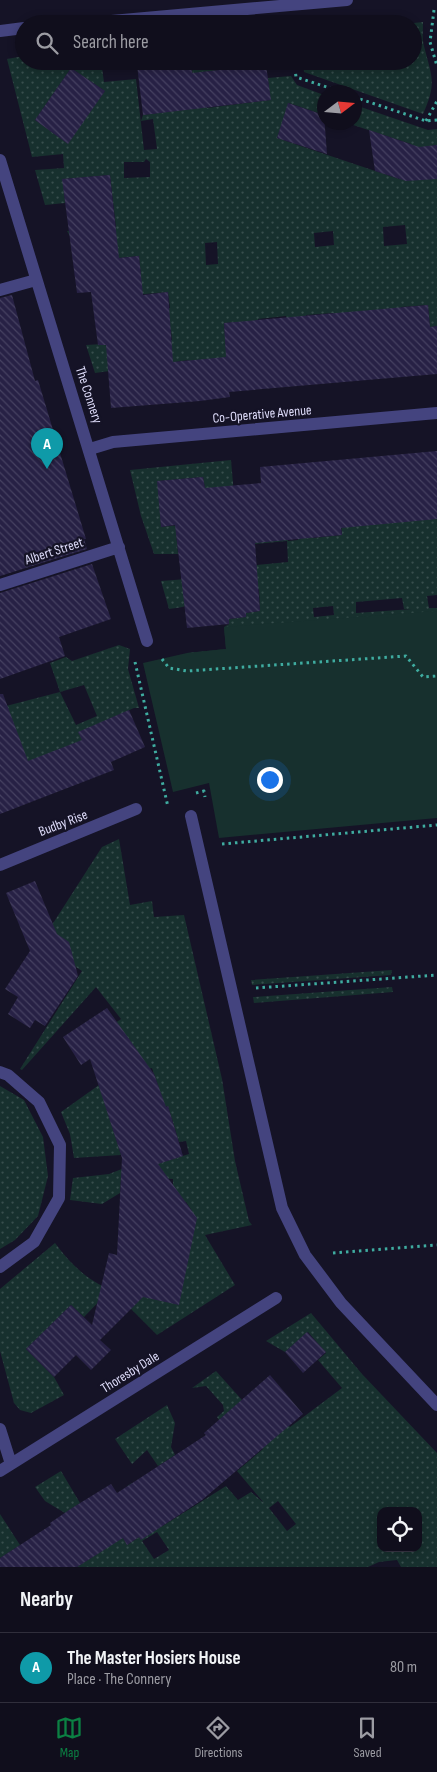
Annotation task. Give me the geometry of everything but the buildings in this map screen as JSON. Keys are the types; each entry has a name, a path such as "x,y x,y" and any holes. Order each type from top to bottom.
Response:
{"street":[{"path":"179,15 347,0"},
{"path":"0,31 15,29"},
{"name":"The Connery","path":"0,160 148,641"},
{"path":"0,290 36,280"},
{"name":"Co-Operative Avenue","path":"90,449 113,442 437,413"},
{"name":"Albert Street","path":"0,585 119,547"},
{"name":"Budby Rise","path":"0,864 136,809"},
{"path":"191,816 282,1208 306,1256 341,1303 437,1405"},
{"path":"0,1072 8,1075 39,1102 60,1145 59,1198 34,1242 0,1267"},
{"name":"Thoresby Dale","path":"0,1471 276,1298"},
{"path":"0,1429 11,1464"}],"path":[{"path":"434,10 430,42 437,66"},
{"path":"295,70 296,77 321,85"},
{"path":"362,100 426,121 437,120"},
{"path":"426,121 437,101"},
{"path":"191,816 168,808 166,800 135,660 136,650 148,641 169,668 187,671 406,656 423,677 437,676"},
{"path":"195,793 204,791 206,800"},
{"path":"166,800 176,798"},
{"path":"215,841 221,844 437,825"},
{"path":"232,989 437,975"},
{"path":"306,1256 437,1245"}],"green space":[{"path":"423,22 423,43 432,87 423,114 362,92 362,85 341,85 304,72 304,70 422,70"},
{"path":"15,58 15,70 70,70 35,120 67,143 105,91 74,70 102,70 104,82 136,79 144,150 157,149 153,119 141,121 143,115 197,108 192,70 219,70 203,72 207,108 270,100 268,78 291,76 297,85 317,92 317,113 289,103 277,138 399,179 411,144 362,128 362,107 428,130 437,129 437,145 424,147 437,179 437,326 430,327 428,305 401,307 402,329 335,335 333,313 306,315 308,337 289,339 286,316 258,319 260,341 239,322 224,323 227,363 190,370 189,360 95,373 86,345 172,340 171,330 163,331 144,311 170,308 168,292 123,296 141,276 139,256 107,259 71,238 67,231 116,227 110,175 63,179 65,203 45,205 35,170 64,168 63,154 32,157 7,59","holes":["146,159 150,162 150,177 124,178 124,162 144,162","405,225 407,244 384,246 383,227","333,231 334,245 315,247 314,233","217,242 218,264 206,265 205,243"]},
{"path":"231,460 234,495 285,522 288,541 298,540 296,514 313,538 342,535 340,508 437,519 437,595 427,596 429,608 437,608 437,642 190,662 187,653 226,649 224,627 229,624 229,619 246,617 246,613 260,611 259,589 236,592 191,605 169,609 161,581 225,576 225,568 288,562 287,541 255,544 254,537 176,532 178,554 154,554 141,516 130,470","holes":["203,477 205,488 200,523 161,527 158,481","402,598 404,609 412,609 356,613 356,602","333,606 334,615 314,617 313,608"]},
{"path":"437,611 437,818 219,838 209,783 173,792 143,663 187,653 226,649 224,627"},
{"path":"119,645 130,649 128,669 139,708 134,708 100,723 104,732 26,763 6,706 60,692 50,663 66,657 72,661","holes":["84,685 97,716 76,725 60,692"]},
{"path":"119,839 130,905 152,901 154,917 184,915 222,1079 235,1161 249,1221 252,1225 205,1235 235,1285 157,1335 111,1289 192,1219 192,1211 186,1202 173,1202 173,1179 121,1177 120,1193 102,1204 70,1200 73,1178 109,1174 132,1165 134,1171 189,1154 186,1141 179,1142 168,1106 153,1111 159,1088 152,1068 122,1077 105,1030 121,1019 96,987 22,1070 20,1069 82,971 64,959 50,928 102,847"},
{"path":"392,970 391,975 252,985 251,980"},
{"path":"392,987 393,992 254,1003 253,997"},
{"path":"99,1085 121,1155 74,1158 70,1134 61,1112"},
{"path":"0,1086 24,1100 43,1137 48,1176 38,1216 15,1240 0,1249"},
{"path":"55,1243 66,1257 87,1277 111,1289 84,1317 71,1305 26,1349 54,1377 64,1395 31,1413 20,1410 14,1403 0,1351 0,1289"},
{"path":"311,1313 362,1374 437,1453 437,1567 401,1567 397,1560 379,1562 368,1567 77,1567 108,1547 119,1531 127,1545 153,1528 127,1486 132,1483 161,1527 226,1486 238,1500 251,1492 264,1503 237,1471 263,1449 254,1438 280,1416 290,1427 342,1388 318,1360 326,1353 308,1332 285,1352 266,1341","holes":["278,1501 296,1524 287,1531 269,1508","157,1532 169,1550 154,1559 142,1541"]},
{"path":"216,1371 242,1400 219,1420 217,1417 224,1411 223,1405 206,1386 192,1388"},
{"path":"167,1405 175,1423 171,1447 175,1455 158,1466 147,1450 132,1464 115,1439"},
{"path":"61,1471 80,1503 65,1513 45,1501 35,1487"},
{"path":"0,1514 20,1545 0,1558"}],"place":[{"name":"The Master Hosiers House","path":"47,469"}]}
